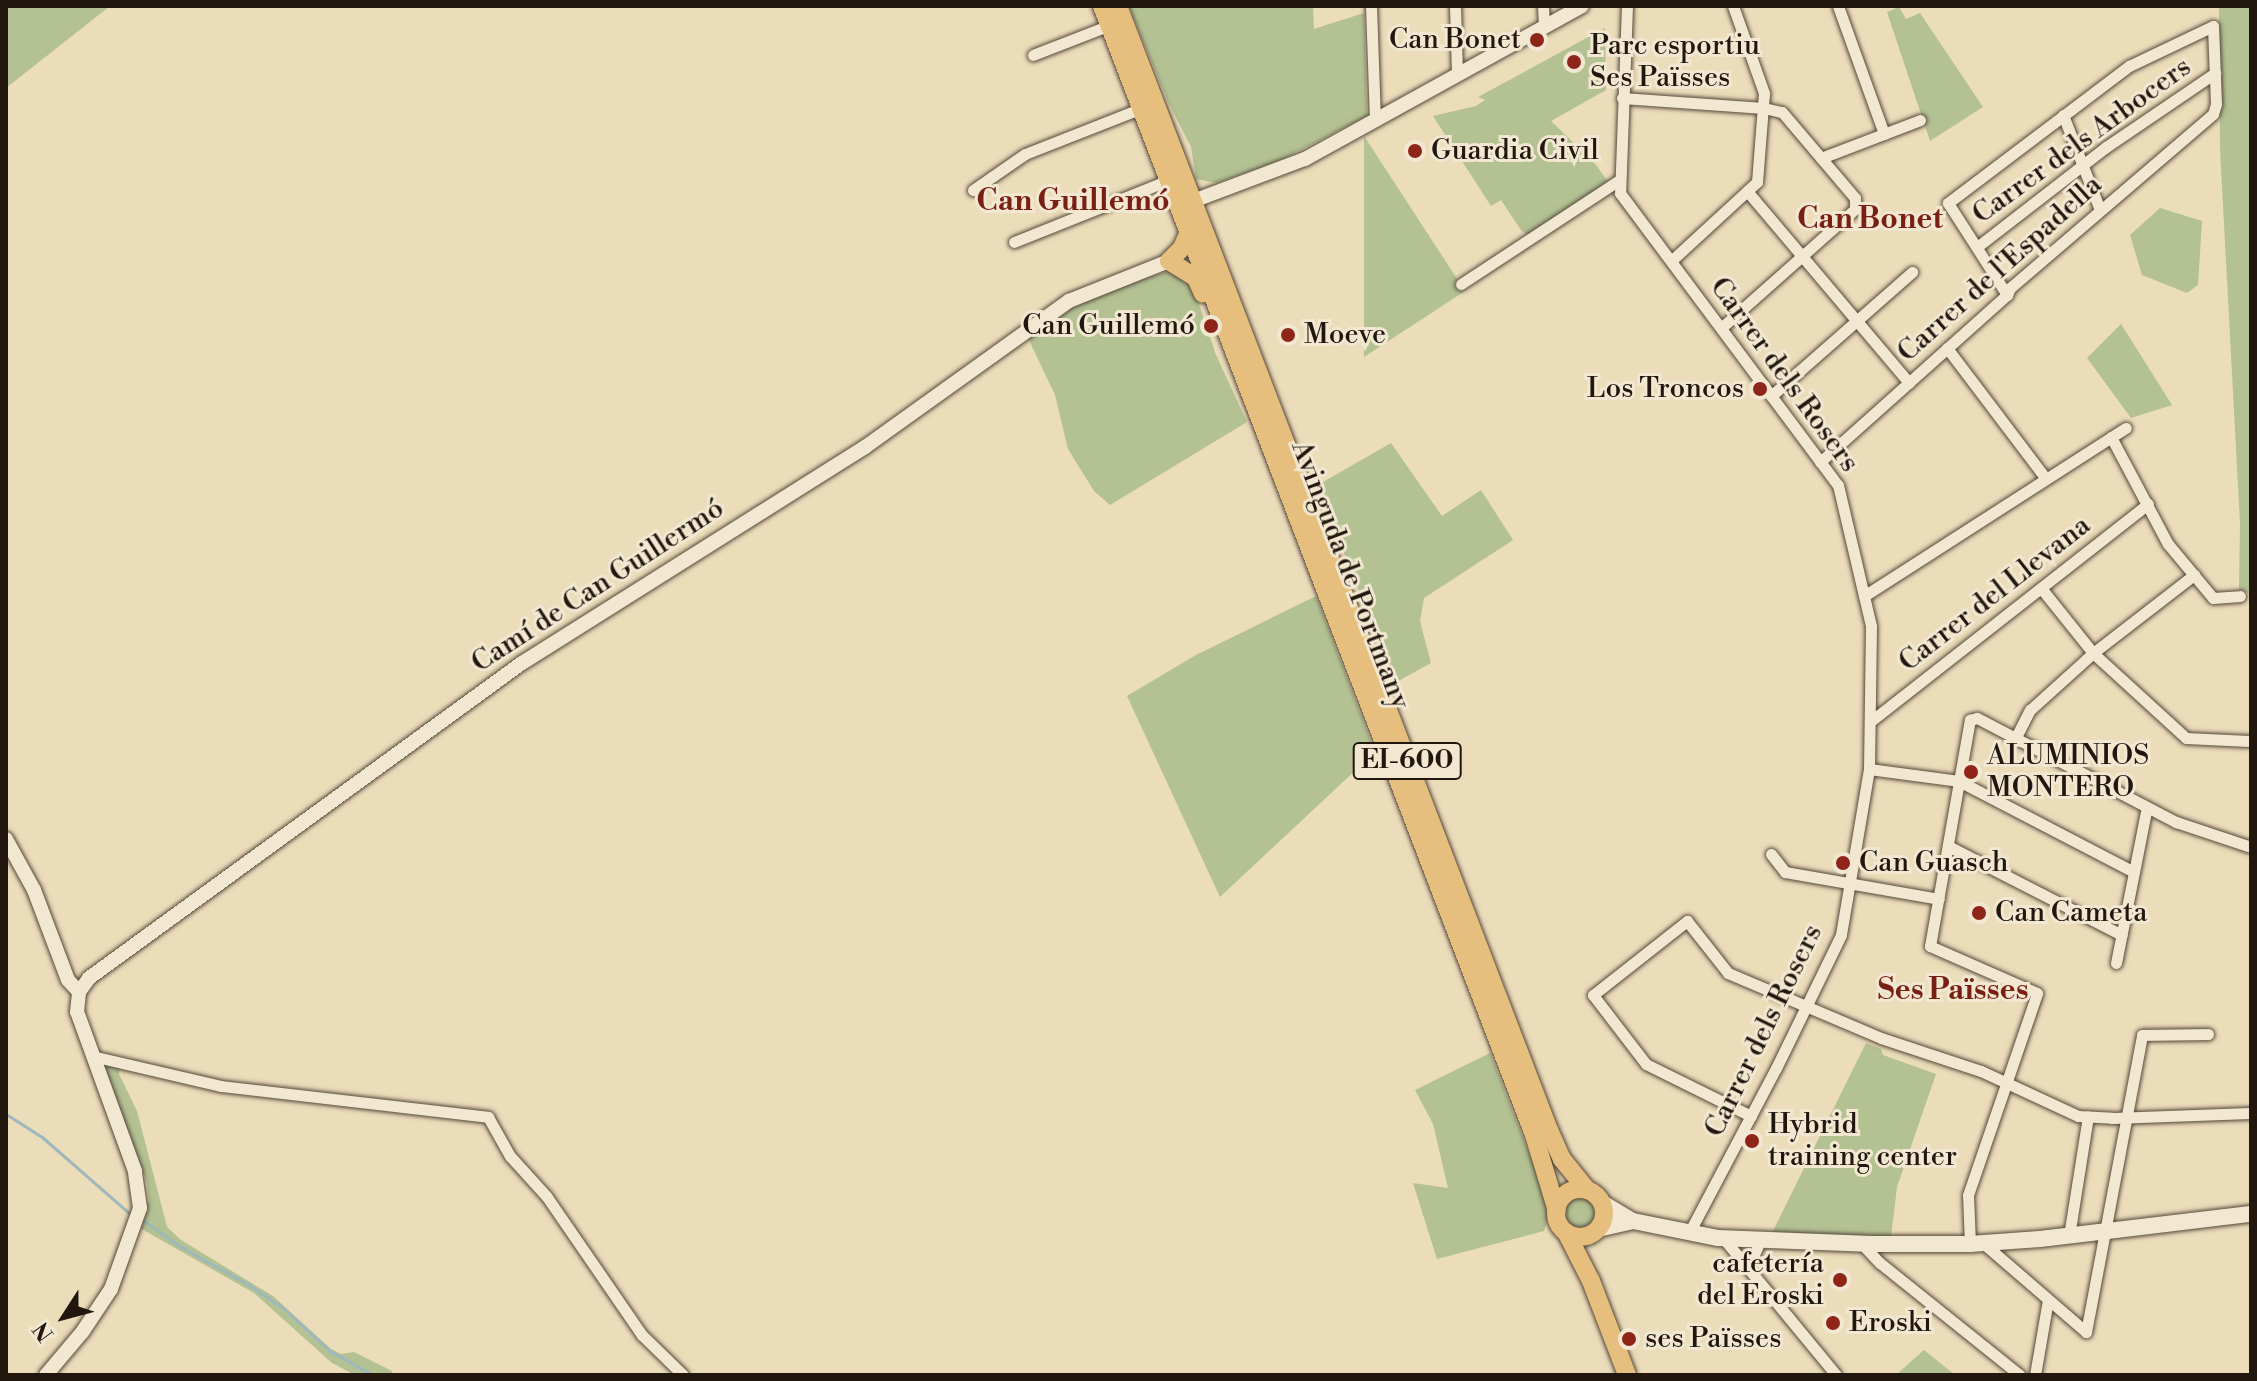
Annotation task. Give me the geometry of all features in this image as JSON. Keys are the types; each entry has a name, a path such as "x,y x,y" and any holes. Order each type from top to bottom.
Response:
{"main road":[{"name":"Avinguda de Portmany","path":"1102,6 1534,1135 1557,1211"},
{"name":"Avinguda de Portmany","path":"1118,6 1549,1130 1562,1159 1594,1196"},
{"path":"1189,232 1182,248 1169,261 1196,278 1241,390 1261,421"},
{"path":"1557,1211 1568,1193 1594,1196 1633,1221 1689,1233 1724,1239 1862,1244 1976,1244 2106,1233 2251,1214"},
{"name":"EI-600","path":"1591,1281 1591,1254 1604,1216 1594,1196"},
{"name":"EI-600","path":"1557,1211 1591,1281 1627,1375"},
{"path":"1566,1232 1579,1237 1633,1221"}],"street":[{"path":"1371,6 1375,121"},
{"path":"1455,6 1457,74"},
{"path":"1543,6 1544,26"},
{"path":"1193,201 1305,159 1582,6"},
{"path":"1461,284 1618,181 1627,6"},
{"path":"1671,261 1757,182 1764,93 1733,6"},
{"path":"1838,6 1884,134"},
{"path":"1033,55 1110,25"},
{"path":"2007,295 1948,203 2129,66 2213,26 2215,73"},
{"name":"Carrer de l'Espadella","path":"1820,462 2007,295 2010,288 2213,114 2215,73"},
{"name":"Carrer dels Arbocers","path":"1977,247 2082,165 2215,73"},
{"path":"1622,98 1764,108 1782,112 1855,198 1855,209 1721,328"},
{"path":"973,190 1025,154 1142,108"},
{"path":"2063,115 2100,210"},
{"path":"1821,158 1920,120"},
{"path":"1014,242 1169,180"},
{"name":"Carrer dels Rosers","path":"1618,181 1620,193 1838,485 1871,626 1869,769 1841,935 1689,1233"},
{"path":"1747,191 1909,383"},
{"name":"Camí de Can Guillermó","path":"79,992 89,978 522,663 865,447 1069,301 1169,261"},
{"path":"1771,396 1912,272"},
{"path":"1947,348 2046,479"},
{"path":"1864,596 2126,428"},
{"path":"2111,437 2168,544 2213,598 2240,596"},
{"name":"Carrer del Llevana","path":"1871,721 2148,504"},
{"path":"2015,739 2030,710 2093,653 2194,575"},
{"path":"2041,588 2093,653 2186,738 2249,741"},
{"path":"2208,1034 2142,1035 2086,1332 1976,1244 1968,1195 2037,993 1930,946 1970,720 1977,718 2176,822 2251,847"},
{"path":"1869,769 1959,781 2134,872"},
{"path":"2116,963 2147,807"},
{"path":"6,839 34,890 68,980 79,992 77,1012 135,1171 140,1208 111,1289 83,1331 46,1375"},
{"path":"1948,846 2122,935"},
{"path":"1771,854 1785,872 1939,899"},
{"path":"1751,1116 1646,1064 1593,995 1687,921 1728,973 1806,1008 2007,1083 2078,1116 2127,1118 2251,1113"},
{"path":"92,1056 221,1086 488,1117 510,1156 547,1197 642,1335 683,1375"},
{"path":"2069,1236 2088,1116"},
{"path":"1724,1239 1836,1375"},
{"path":"1748,1268 1760,1241"},
{"path":"1862,1244 1880,1263 2020,1375"},
{"path":"2035,1375 2048,1300"}],"green space":[{"path":"6,6 110,6 6,88"},
{"path":"1129,6 1313,6 1314,29 1364,13 1367,116 1279,161 1216,183 1196,179 1191,147 1168,102"},
{"path":"2219,6 2251,6 2251,594 2239,590 2240,523 2220,149"},
{"path":"1899,7 1906,19 1920,13 1983,107 1930,141 1887,12"},
{"path":"1605,28 1606,90 1551,121 1596,165 1613,189 1534,240 1521,230 1501,200 1491,206 1433,116 1476,106 1485,100 1478,97"},
{"path":"1364,136 1465,291 1364,357"},
{"path":"2160,208 2202,221 2198,285 2187,293 2142,275 2130,235"},
{"path":"1169,271 1194,289 1216,355 1247,422 1110,505 1094,491 1068,449 1055,395 1028,338 1074,307 1120,286"},
{"path":"2121,324 2172,405 2131,418 2087,358"},
{"path":"1391,443 1442,516 1481,490 1513,540 1424,598 1420,621 1431,663 1391,685 1354,577 1316,486"},
{"path":"1316,596 1375,752 1220,897 1127,696 1196,655"},
{"path":"1866,1043 1881,1049 1883,1055 1936,1074 1897,1187 1891,1237 1771,1235"},
{"path":"1490,1053 1544,1192 1548,1219 1544,1231 1437,1259 1413,1183 1448,1188 1433,1124 1415,1090"},
{"path":"110,1065 120,1066 119,1074 137,1111 167,1227 181,1240 273,1296 331,1349 341,1354 354,1352 392,1371 392,1375 355,1375 332,1363 254,1293 140,1228 149,1200 147,1182 105,1074 104,1069"},
{"path":"1581,1195 1593,1201 1599,1213 1593,1225 1581,1231 1569,1225 1563,1213 1569,1201"},
{"path":"1924,1350 1955,1375 1896,1375"}],"waterway":[{"path":"6,1114 42,1137 129,1213"},
{"path":"144,1221 181,1247 249,1285 283,1308 330,1351 373,1375"}],"place":[{"name":"Can Bonet","path":"1537,40"},
{"name":"Parc esportiu Ses Païsses","path":"1574,62"},
{"name":"Guardia Civil","path":"1415,151"},
{"name":"Can Guillemó","path":"1211,326"},
{"name":"Moeve","path":"1288,335"},
{"name":"Los Troncos","path":"1760,389"},
{"name":"ALUMINIOS MONTERO","path":"1971,772"},
{"name":"Can Guasch","path":"1843,863"},
{"name":"Can Cameta","path":"1979,913"},
{"name":"Hybrid training center","path":"1752,1141"},
{"name":"cafetería del Eroski","path":"1840,1280"},
{"name":"Eroski","path":"1833,1323"},
{"name":"ses Païsses","path":"1629,1339"}],"district":[{"name":"Can Guillemó","path":"1073,201"},
{"name":"Can Bonet","path":"1870,219"},
{"name":"Ses Païsses","path":"1953,990"}]}
